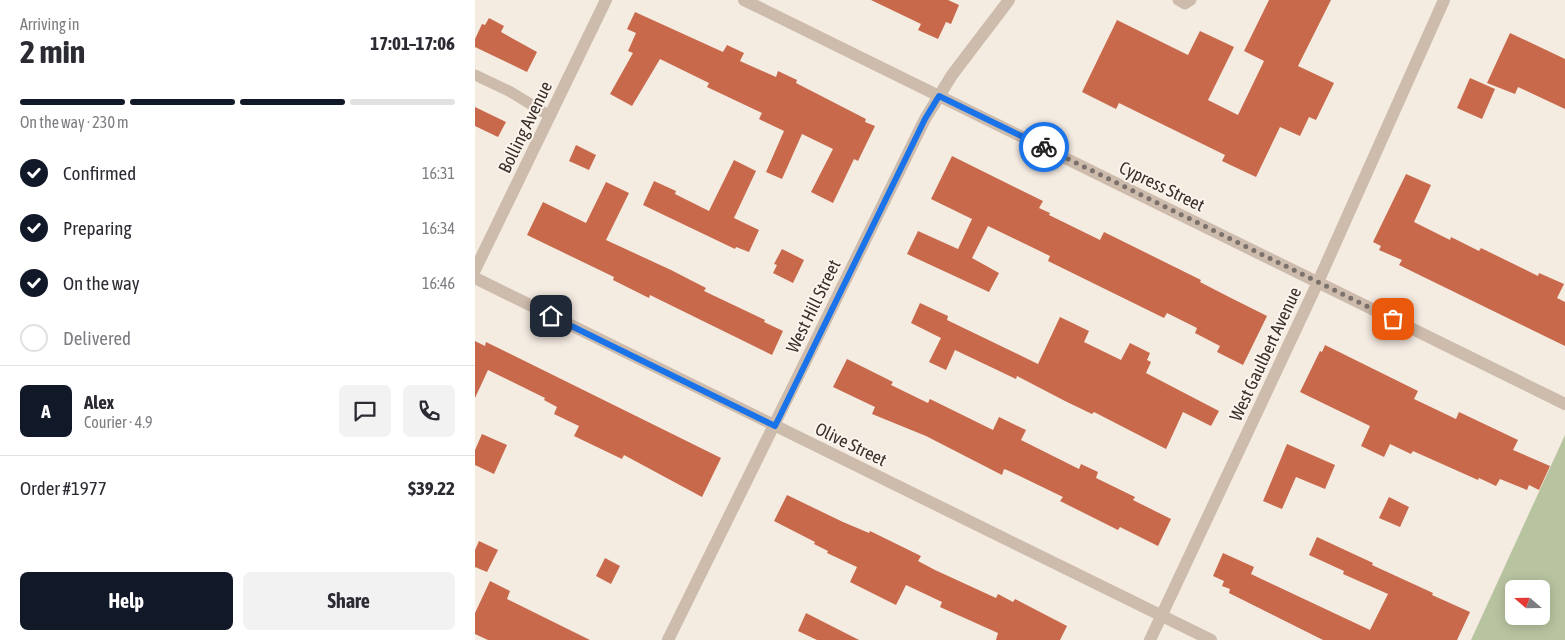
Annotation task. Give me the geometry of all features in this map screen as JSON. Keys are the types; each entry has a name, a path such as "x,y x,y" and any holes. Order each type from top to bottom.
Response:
{"street":[{"name":"Bolling Avenue","path":"475,270 606,0"},
{"name":"Cypress Street","path":"744,0 1565,404"},
{"name":"West Hill Street","path":"668,640 925,119 952,75 1009,0"},
{"name":"West Gaulbert Avenue","path":"1150,640 1318,282 1444,0"},
{"name":"Olive Street","path":"475,278 1211,640"}],"lane":[{"path":"1178,0 1185,4 1191,0"},
{"path":"475,75 509,91 550,116"}],"green space":[{"path":"1565,435 1565,640 1471,640"}],"building":[{"path":"871,0 948,0 959,5 951,24 946,22 938,39 918,30 921,24"},
{"path":"1269,0 1331,0 1298,66 1334,83 1316,120 1309,117 1300,136 1280,127 1256,177 1222,161 1225,155 1119,103 1116,109 1082,92 1117,20 1188,55 1200,31 1234,47 1208,100 1238,115 1264,61 1244,51"},
{"path":"635,12 723,52 727,45 744,53 740,61 776,77 778,71 797,80 796,83 866,119 865,122 875,126 858,161 854,159 833,203 811,192 833,149 802,134 782,179 766,172 784,131 759,119 762,113 707,87 709,83 660,59 632,106 610,94 633,53 628,51 636,33 627,29"},
{"path":"489,18 504,26 501,32 537,52 527,72 475,47 475,39 482,24 485,25"},
{"path":"1510,33 1565,59 1565,109 1518,87 1515,94 1487,83"},
{"path":"1470,78 1495,89 1482,119 1457,108"},
{"path":"475,107 506,122 498,137 475,126"},
{"path":"576,145 596,155 589,170 569,161"},
{"path":"952,156 1043,201 1039,208 1050,213 1049,215 1100,240 1104,232 1201,280 1200,282 1267,316 1243,365 1217,352 1220,346 1195,333 1197,328 1167,313 1164,318 1048,261 1050,256 988,226 972,258 999,273 989,292 907,254 918,231 958,249 972,219 931,199"},
{"path":"734,160 756,171 734,218 759,230 749,252 736,247 735,249 643,205 654,181 676,191 675,194 709,211"},
{"path":"1406,174 1431,185 1414,222 1450,240 1451,237 1479,251 1481,248 1538,276 1539,273 1564,284 1557,298 1565,302 1565,346 1399,265 1402,260 1379,250 1381,246 1373,242"},
{"path":"606,182 629,193 606,240 671,270 706,288 704,291 765,320 764,322 783,331 772,355 650,295 649,298 613,280 614,277 527,235 543,202 586,223"},
{"path":"782,249 804,260 793,283 773,273 777,265 774,264"},
{"path":"920,303 948,316 947,320 1038,364 1060,317 1089,331 1084,342 1121,360 1130,343 1150,353 1147,360 1151,362 1146,373 1219,411 1211,426 1183,412 1166,449 1094,412 1092,414 1017,376 1016,379 955,350 946,370 929,362 941,338 911,323"},
{"path":"475,341 485,346 486,342 721,458 702,497 624,455 622,459 574,436 579,426 554,414 557,407 544,400 545,398 488,370 475,398"},
{"path":"1325,345 1418,391 1414,399 1456,419 1459,412 1518,440 1513,450 1550,466 1539,490 1529,485 1527,490 1500,479 1496,486 1413,451 1411,454 1390,444 1384,457 1361,446 1370,426 1300,392 1320,351 1322,352"},
{"path":"847,359 893,382 891,385 928,403 930,399 993,430 999,417 1026,430 1021,440 1079,469 1081,464 1098,472 1096,478 1135,497 1133,500 1171,519 1158,546 1120,527 1118,530 1060,501 1063,497 1007,470 1004,469 1002,475 926,436 872,414 875,407 833,387"},
{"path":"482,434 507,445 494,474 475,465 475,450"},
{"path":"1287,444 1335,465 1325,489 1296,477 1282,509 1263,501"},
{"path":"787,495 843,522 869,533 870,531 921,556 918,561 935,570 996,598 998,594 1013,602 1015,599 1067,626 1060,640 996,640 998,633 940,607 942,602 906,585 896,605 850,582 857,567 827,553 828,551 814,544 815,542 774,521"},
{"path":"1389,497 1409,507 1400,527 1379,518"},
{"path":"1317,537 1470,612 1457,640 1323,640 1229,593 1230,589 1222,586 1224,581 1213,576 1223,553 1254,567 1251,574 1370,630 1388,594 1343,574 1344,571 1309,555"},
{"path":"479,541 498,550 487,572 475,567 475,550"},
{"path":"605,558 620,566 611,584 596,576"},
{"path":"490,581 510,591 507,599 590,640 488,640 475,634 475,613"},
{"path":"806,613 859,640 817,640 798,631"}],"way so far":[{"path":"1044,147 1393,319"}],"route":[{"path":"551,316 775,426 925,119 939,96 1044,147"}]}
